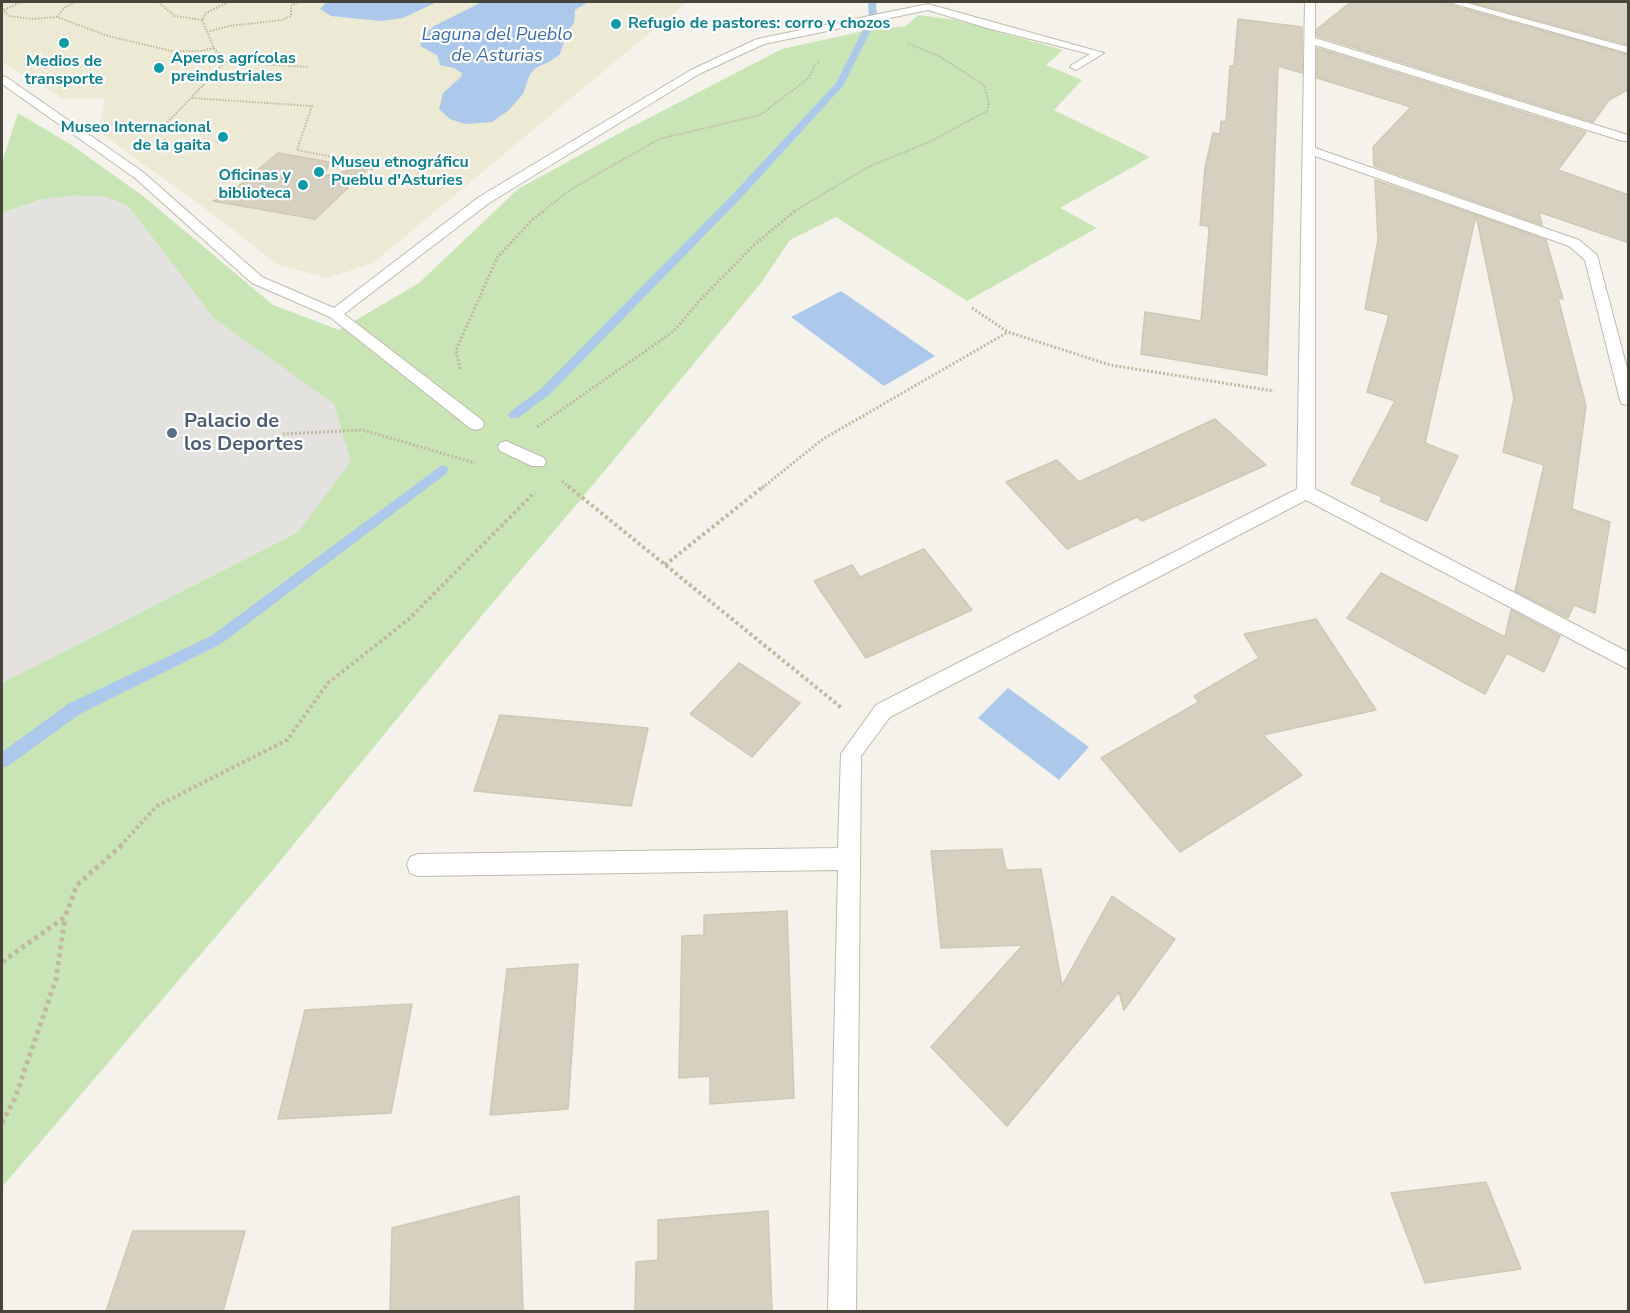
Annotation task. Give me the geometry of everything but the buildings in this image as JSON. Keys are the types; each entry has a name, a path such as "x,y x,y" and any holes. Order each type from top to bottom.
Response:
{"lane":[{"path":"1306,492 1310,2"},
{"path":"1453,2 1629,50"},
{"path":"335,314 484,200 695,72 761,41 928,7 991,26 1099,53 1076,67"},
{"path":"1310,40 1627,138"},
{"path":"2,79 139,176 257,280 335,314 475,423"},
{"path":"1309,150 1574,243 1592,258 1629,400"},
{"path":"506,448 538,462"},
{"path":"1306,492 1629,661"},
{"path":"842,1311 851,754 883,711 1306,492"},
{"path":"418,865 849,859"}],"path":[{"path":"21,2 3,10 9,16 33,19 57,17 108,36 172,51 200,51 214,48"},
{"path":"57,17 64,8 75,2"},
{"path":"158,2 175,16 202,20"},
{"path":"202,20 206,13 228,2"},
{"path":"207,32 229,26 282,20 291,16 291,6 298,2"},
{"path":"202,20 214,48 225,62 309,67"},
{"path":"506,448 674,331 700,300 754,244 794,211 868,167 929,142 987,111 989,103 984,86 939,56 914,44 898,42"},
{"path":"475,423 461,379 456,350 497,258 532,220 570,190 659,139 760,115 809,78 815,65 825,56"},
{"path":"167,123 225,62"},
{"path":"192,98 312,106 297,150 370,164 373,177"},
{"path":"60,121 190,123"},
{"path":"972,308 1008,332 1110,365 1307,397"},
{"path":"665,565 823,439 1008,332"},
{"path":"283,434 363,430 485,466"},
{"path":"538,462 870,729"},
{"path":"2,1123 15,1098 56,979 65,917 77,885 124,843 157,806 287,741 328,683 409,619 542,485 558,478"},
{"path":"2,962 65,917"}],"shaded area":[{"name":"Museu etnográficu Pueblu d'Asturies","path":"687,2 373,263 328,278 278,265 98,131 105,99 63,99 2,62 2,3"},
{"name":"Palacio de los Deportes","path":"78,195 107,197 128,206 215,319 334,404 351,462 298,532 2,683 2,213 43,199"}],"green space":[{"path":"918,15 956,20 1063,50 1046,65 1082,80 1054,110 1150,157 1060,208 1097,228 967,301 836,217 790,240 761,283 484,613 271,872 2,1187 2,683 298,532 333,404 214,319 128,206 43,199 2,213 2,162 18,113 70,144 143,196 273,305 339,330 419,283 518,189 618,134 782,49 873,29 906,26"}],"water":[{"name":"Laguna del Pueblo de Asturias","path":"326,2 437,2 403,18 381,21 331,16 320,9"},
{"name":"Laguna del Pueblo de Asturias","path":"482,2 588,2 575,10 574,23 567,32 560,54 537,67 530,74 523,94 509,110 492,122 465,124 450,119 439,109 443,93 461,77 462,73 454,68 440,65 437,55 420,46 424,35 434,26"},
{"path":"841,291 935,356 884,386 791,317"},
{"path":"1008,688 1089,747 1059,780 978,718"}],"waterway":[{"path":"514,415 546,391 737,196 840,84 873,18 872,2"},
{"path":"2,761 74,709 216,640 442,470"}],"place":[{"name":"Refugio de pastores: corro y chozos","path":"616,24"},
{"name":"Medios de transporte","path":"64,43"},
{"name":"Aperos agrícolas preindustriales","path":"159,68"},
{"name":"Museo Internacional de la gaita","path":"223,137"},
{"name":"Museu etnográficu Pueblu d'Asturies","path":"319,172"},
{"name":"Oficinas y biblioteca","path":"303,185"},
{"name":"Palacio de los Deportes","path":"172,433"}]}
